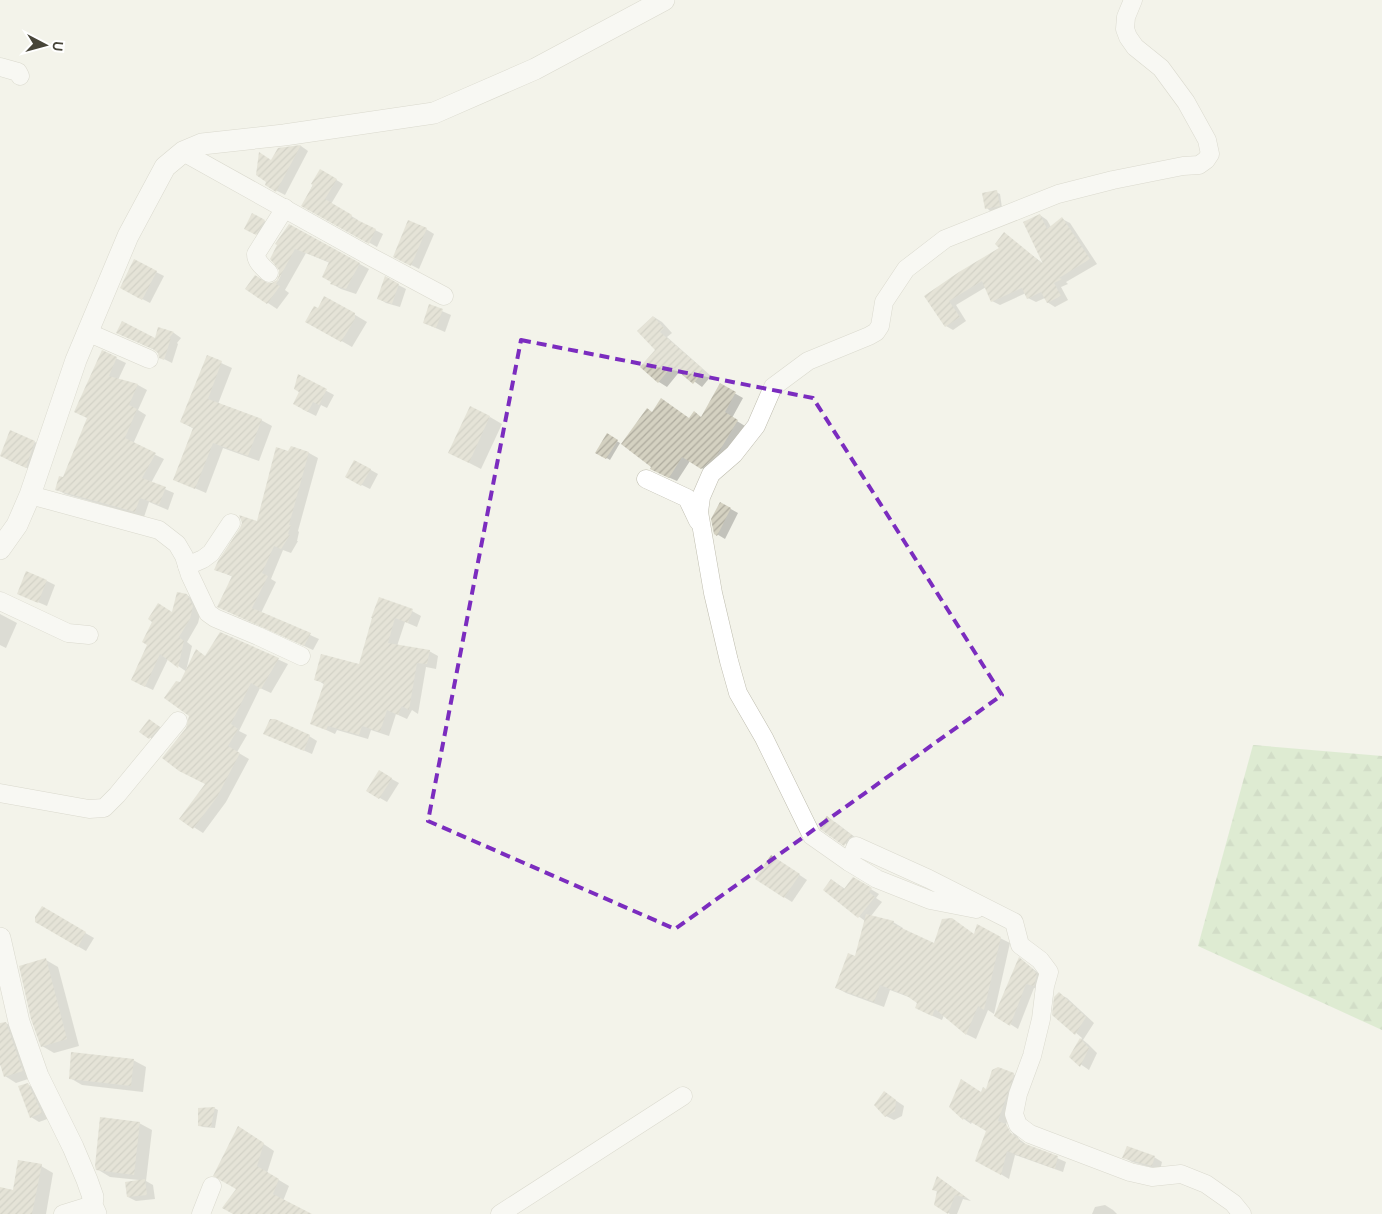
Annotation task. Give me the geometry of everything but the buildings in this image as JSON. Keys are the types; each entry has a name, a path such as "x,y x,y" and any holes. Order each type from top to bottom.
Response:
{"street":[{"path":"0,549 17,525 30,494 87,332 133,227 165,167 184,152 202,144 284,135 434,113 535,69 664,0"},
{"path":"1133,0 1126,17 1125,29 1128,37 1135,47 1161,68 1186,102 1207,140 1210,154 1206,160 1200,165 1183,166 1113,180 1058,194 945,239 906,269 884,302 880,326 876,332 808,361 773,388 756,426 734,454 711,474 701,497 699,512 720,622 738,693 764,738 812,836 849,862 856,846 930,879 1014,922 1020,946 1040,960 1049,972 1032,1056 1018,1094 1014,1114 1018,1125 1030,1134 1130,1172 1152,1177 1181,1174 1206,1184 1233,1203 1242,1214"},
{"path":"0,67 18,72 20,76"},
{"path":"184,152 444,296"},
{"path":"269,273 258,262 256,254 285,208"},
{"path":"87,332 149,360"},
{"path":"646,479 686,498 701,526"},
{"path":"30,494 159,530 177,544 184,556 208,614 301,656"},
{"path":"187,566 211,553 231,523"},
{"path":"0,601 68,632 89,635"},
{"path":"0,793 89,809 104,808 178,721"},
{"path":"0,938 19,1022 28,1049 38,1076 73,1147 93,1197 94,1210 63,1214"},
{"path":"500,1214 683,1096"},
{"path":"200,1214 212,1186"}],"highlighted area":[{"path":"521,340 813,398 1002,695 675,929 428,821"}],"green space":[{"path":"1253,745 1382,756 1382,1030 1198,946"}]}
